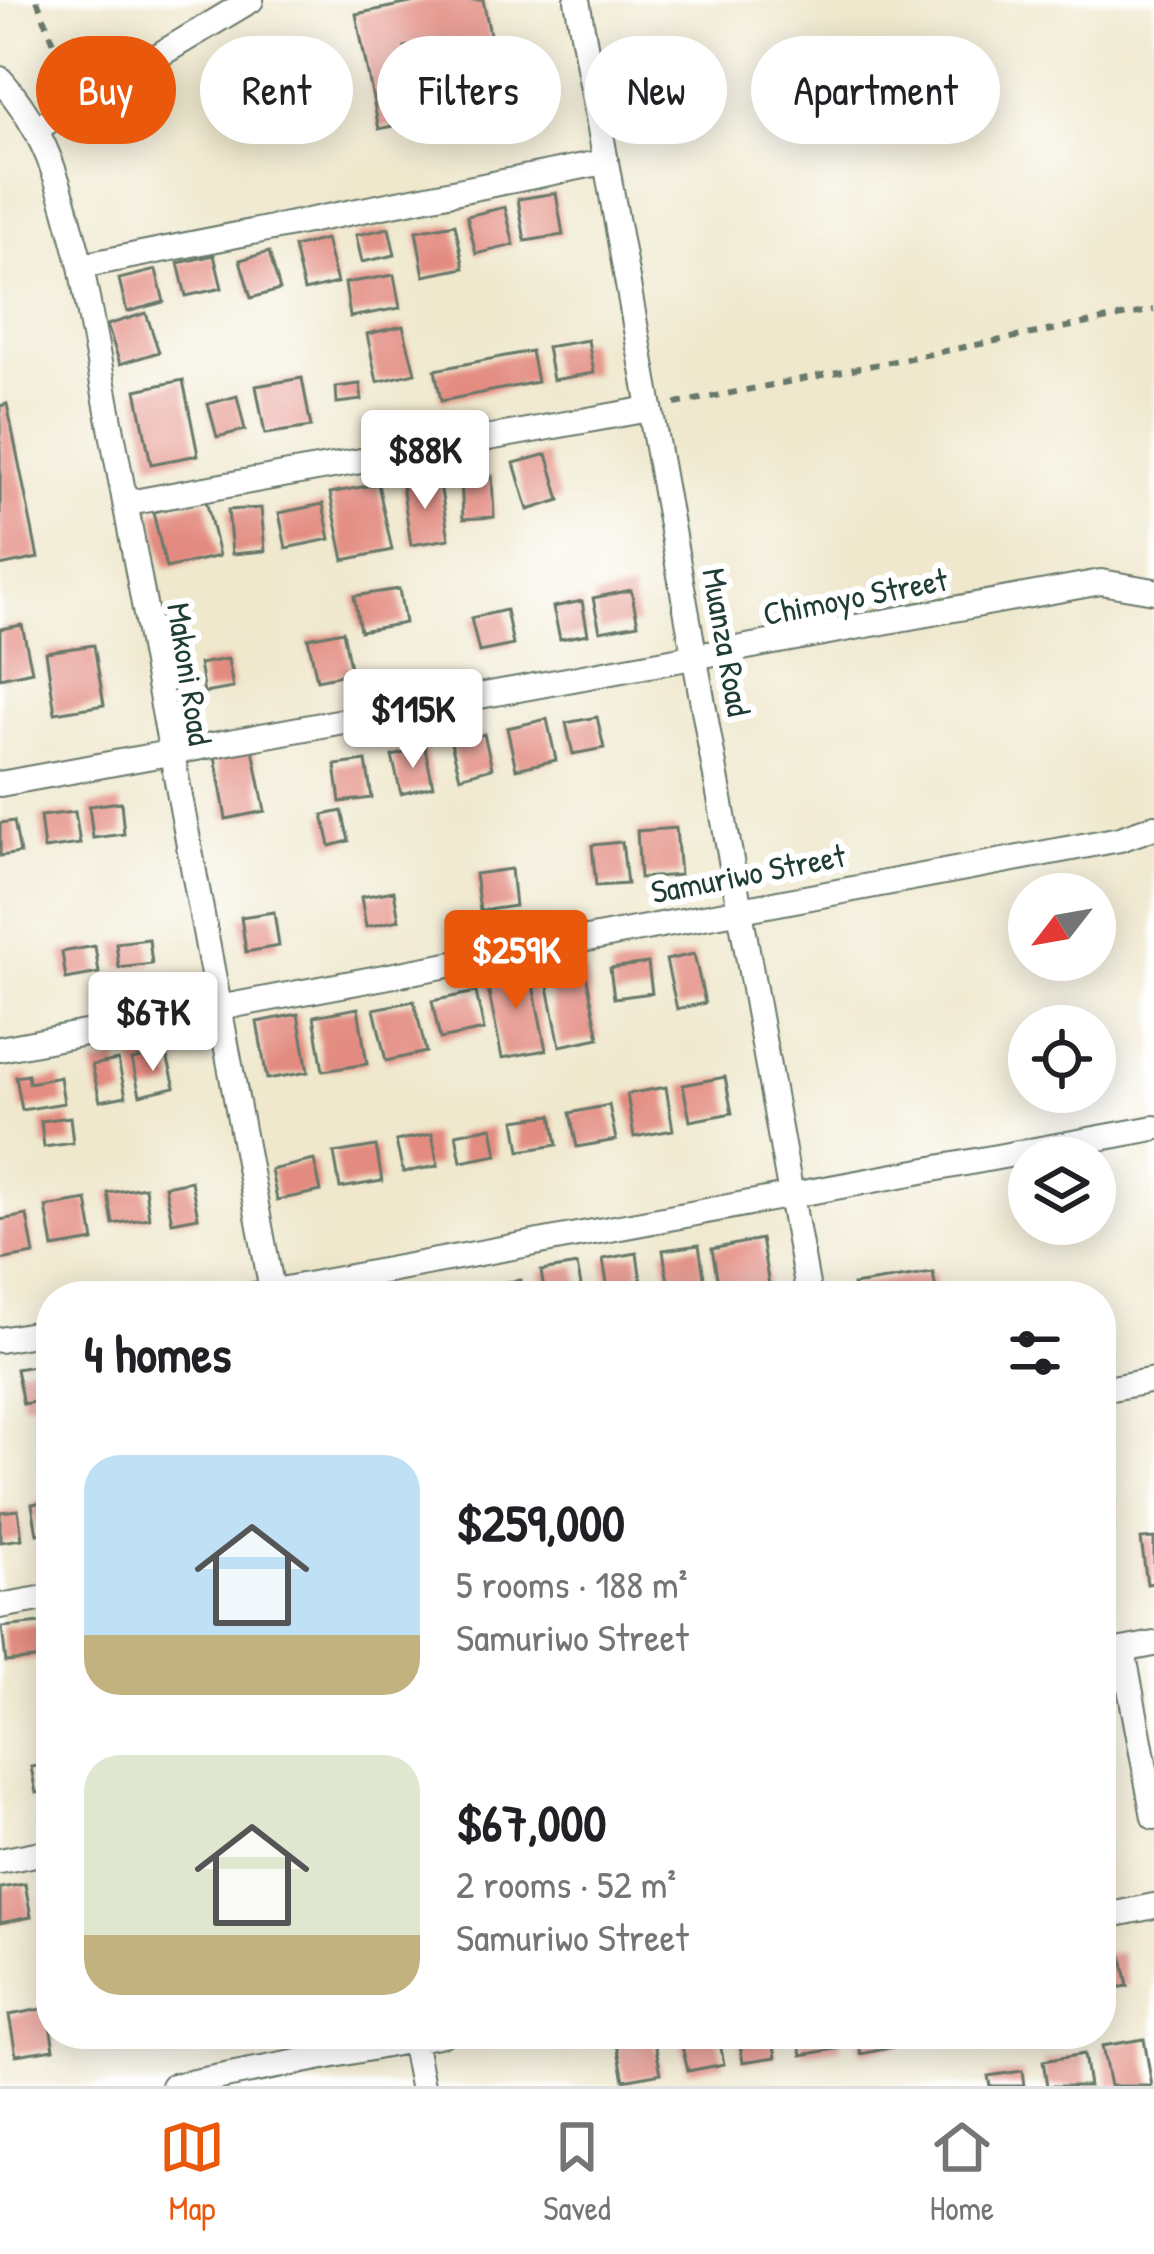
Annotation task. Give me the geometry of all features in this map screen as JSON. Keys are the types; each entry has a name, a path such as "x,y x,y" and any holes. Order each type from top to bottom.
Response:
{"street":[{"path":"176,45 251,0"},
{"name":"Muanza Road","path":"577,0 807,1281"},
{"name":"Makoni Road","path":"0,79 36,123"},
{"name":"Makoni Road","path":"44,144 81,266 128,503 262,1281"},
{"path":"81,266 604,162"},
{"path":"128,503 649,409"},
{"name":"Chimoyo Street","path":"0,784 1101,582 1154,592"},
{"name":"Samuriwo Street","path":"0,1049 1120,839 1154,827"},
{"path":"337,1281 1154,1128"},
{"path":"0,1340 36,1333"},
{"path":"1116,1387 1154,1380"},
{"path":"0,1606 36,1600"},
{"path":"1116,1651 1154,1644"},
{"path":"1116,1668 1154,1817"},
{"path":"0,1861 36,1854"},
{"path":"1116,1914 1154,1906"},
{"path":"173,2086 354,2049"},
{"path":"415,2049 422,2086"}],"path":[{"path":"37,0 52,36"},
{"path":"649,409 1154,310"}],"building":[{"path":"425,0 483,0 490,36 377,36 377,119 356,14"},
{"path":"556,193 563,235 525,241 518,199"},
{"path":"505,207 514,245 476,254 467,216"},
{"path":"455,224 464,268 424,276 416,231"},
{"path":"389,228 395,255 362,262 356,235"},
{"path":"326,239 337,283 304,291 294,247"},
{"path":"269,252 280,290 251,298 240,260"},
{"path":"214,255 222,288 186,296 178,263"},
{"path":"156,270 164,302 127,312 119,279"},
{"path":"394,275 400,308 350,317 345,283"},
{"path":"146,313 159,352 120,364 107,325"},
{"path":"403,326 415,373 377,382 367,334"},
{"path":"588,340 594,373 553,380 547,347"},
{"path":"531,351 537,382 441,401 435,370"},
{"path":"302,378 311,427 265,434 256,386"},
{"path":"183,380 198,455 151,464 136,390"},
{"path":"360,384 362,400 337,403 336,387"},
{"path":"237,396 245,430 217,437 208,404"},
{"path":"7,404 38,558 0,566 0,406"},
{"path":"547,454 560,500 528,510 514,463"},
{"path":"492,476 494,517 463,519 461,478"},
{"path":"439,478 449,539 411,545 402,485"},
{"path":"378,484 392,550 344,560 330,493"},
{"path":"206,500 219,556 166,568 153,512"},
{"path":"323,504 330,539 286,548 279,513"},
{"path":"261,508 265,551 232,554 228,510"},
{"path":"399,589 405,623 360,631 354,596"},
{"path":"631,590 638,624 600,631 593,598"},
{"path":"582,601 588,634 560,639 553,607"},
{"path":"506,610 513,645 479,652 471,618"},
{"path":"22,625 32,671 0,678 0,629"},
{"path":"343,631 351,673 317,680 308,638"},
{"path":"94,645 104,705 55,713 46,652"},
{"path":"228,659 233,688 204,693 199,664"},
{"path":"597,717 604,748 573,754 566,723"},
{"path":"547,719 556,760 516,769 507,728"},
{"path":"484,734 492,768 460,777 451,743"},
{"path":"252,744 265,811 226,819 214,750"},
{"path":"425,748 433,786 401,794 392,756"},
{"path":"366,761 372,798 340,802 335,765"},
{"path":"121,802 124,834 93,838 89,806"},
{"path":"342,811 349,841 330,846 323,815"},
{"path":"75,812 80,844 44,849 40,816"},
{"path":"14,821 20,853 0,856 0,823"},
{"path":"676,828 680,875 640,878 637,831"},
{"path":"622,842 627,884 596,886 592,845"},
{"path":"511,869 515,906 480,911 475,874"},
{"path":"394,891 399,920 366,927 361,897"},
{"path":"274,912 279,946 246,952 241,917"},
{"path":"149,939 152,964 119,968 116,943"},
{"path":"95,946 99,973 66,979 62,952"},
{"path":"694,954 705,1003 677,1009 666,960"},
{"path":"648,963 652,993 614,998 610,968"},
{"path":"529,965 546,1050 502,1058 485,973"},
{"path":"585,969 599,1038 560,1046 546,977"},
{"path":"476,992 484,1030 440,1039 432,1001"},
{"path":"414,1001 426,1052 386,1061 374,1009"},
{"path":"358,1008 367,1064 323,1071 314,1016"},
{"path":"298,1014 308,1072 267,1079 257,1022"},
{"path":"166,1052 175,1087 140,1095 132,1060"},
{"path":"118,1060 126,1096 100,1101 92,1065"},
{"path":"28,1075 29,1083 60,1077 64,1103 22,1110 16,1077"},
{"path":"725,1077 732,1113 690,1121 683,1085"},
{"path":"666,1087 673,1130 634,1137 627,1094"},
{"path":"609,1105 616,1140 577,1147 570,1113"},
{"path":"552,1115 557,1145 520,1151 515,1120"},
{"path":"70,1117 73,1143 44,1147 41,1121"},
{"path":"492,1127 497,1155 461,1162 456,1134"},
{"path":"432,1134 438,1166 403,1172 396,1141"},
{"path":"376,1146 382,1181 340,1188 334,1153"},
{"path":"314,1160 321,1191 277,1200 271,1170"},
{"path":"191,1181 198,1217 172,1222 165,1186"},
{"path":"145,1187 149,1218 113,1224 108,1193"},
{"path":"87,1200 94,1241 53,1248 46,1207"},
{"path":"27,1215 34,1254 0,1260 0,1220"},
{"path":"761,1239 768,1281 718,1281 712,1249"},
{"path":"699,1245 705,1281 668,1281 663,1250"},
{"path":"637,1253 641,1281 607,1281 603,1259"},
{"path":"577,1265 580,1281 543,1281 541,1271"},
{"path":"933,1273 934,1281 880,1281"},
{"path":"36,1366 36,1402 23,1404 16,1369"},
{"path":"18,1510 22,1539 0,1542 0,1512"},
{"path":"1154,1538 1154,1583 1147,1584 1141,1539"},
{"path":"36,1624 36,1659 6,1662 2,1627"},
{"path":"25,1884 31,1917 0,1923 0,1888"},
{"path":"1121,1952 1128,1986 1116,1988 1116,1953"},
{"path":"36,2010 36,2049 54,2049 16,2055 9,2015"},
{"path":"1144,2039 1152,2086 1110,2086 1103,2049 1116,2049 1116,2044"},
{"path":"618,2049 656,2049 661,2073 624,2080"},
{"path":"683,2049 721,2049 724,2064 688,2071"},
{"path":"741,2049 775,2049 776,2057 743,2062"},
{"path":"801,2049 835,2049 802,2055"},
{"path":"1084,2054 1089,2086 1047,2086 1043,2061"},
{"path":"1022,2071 1024,2086 990,2086 988,2076"}]}
